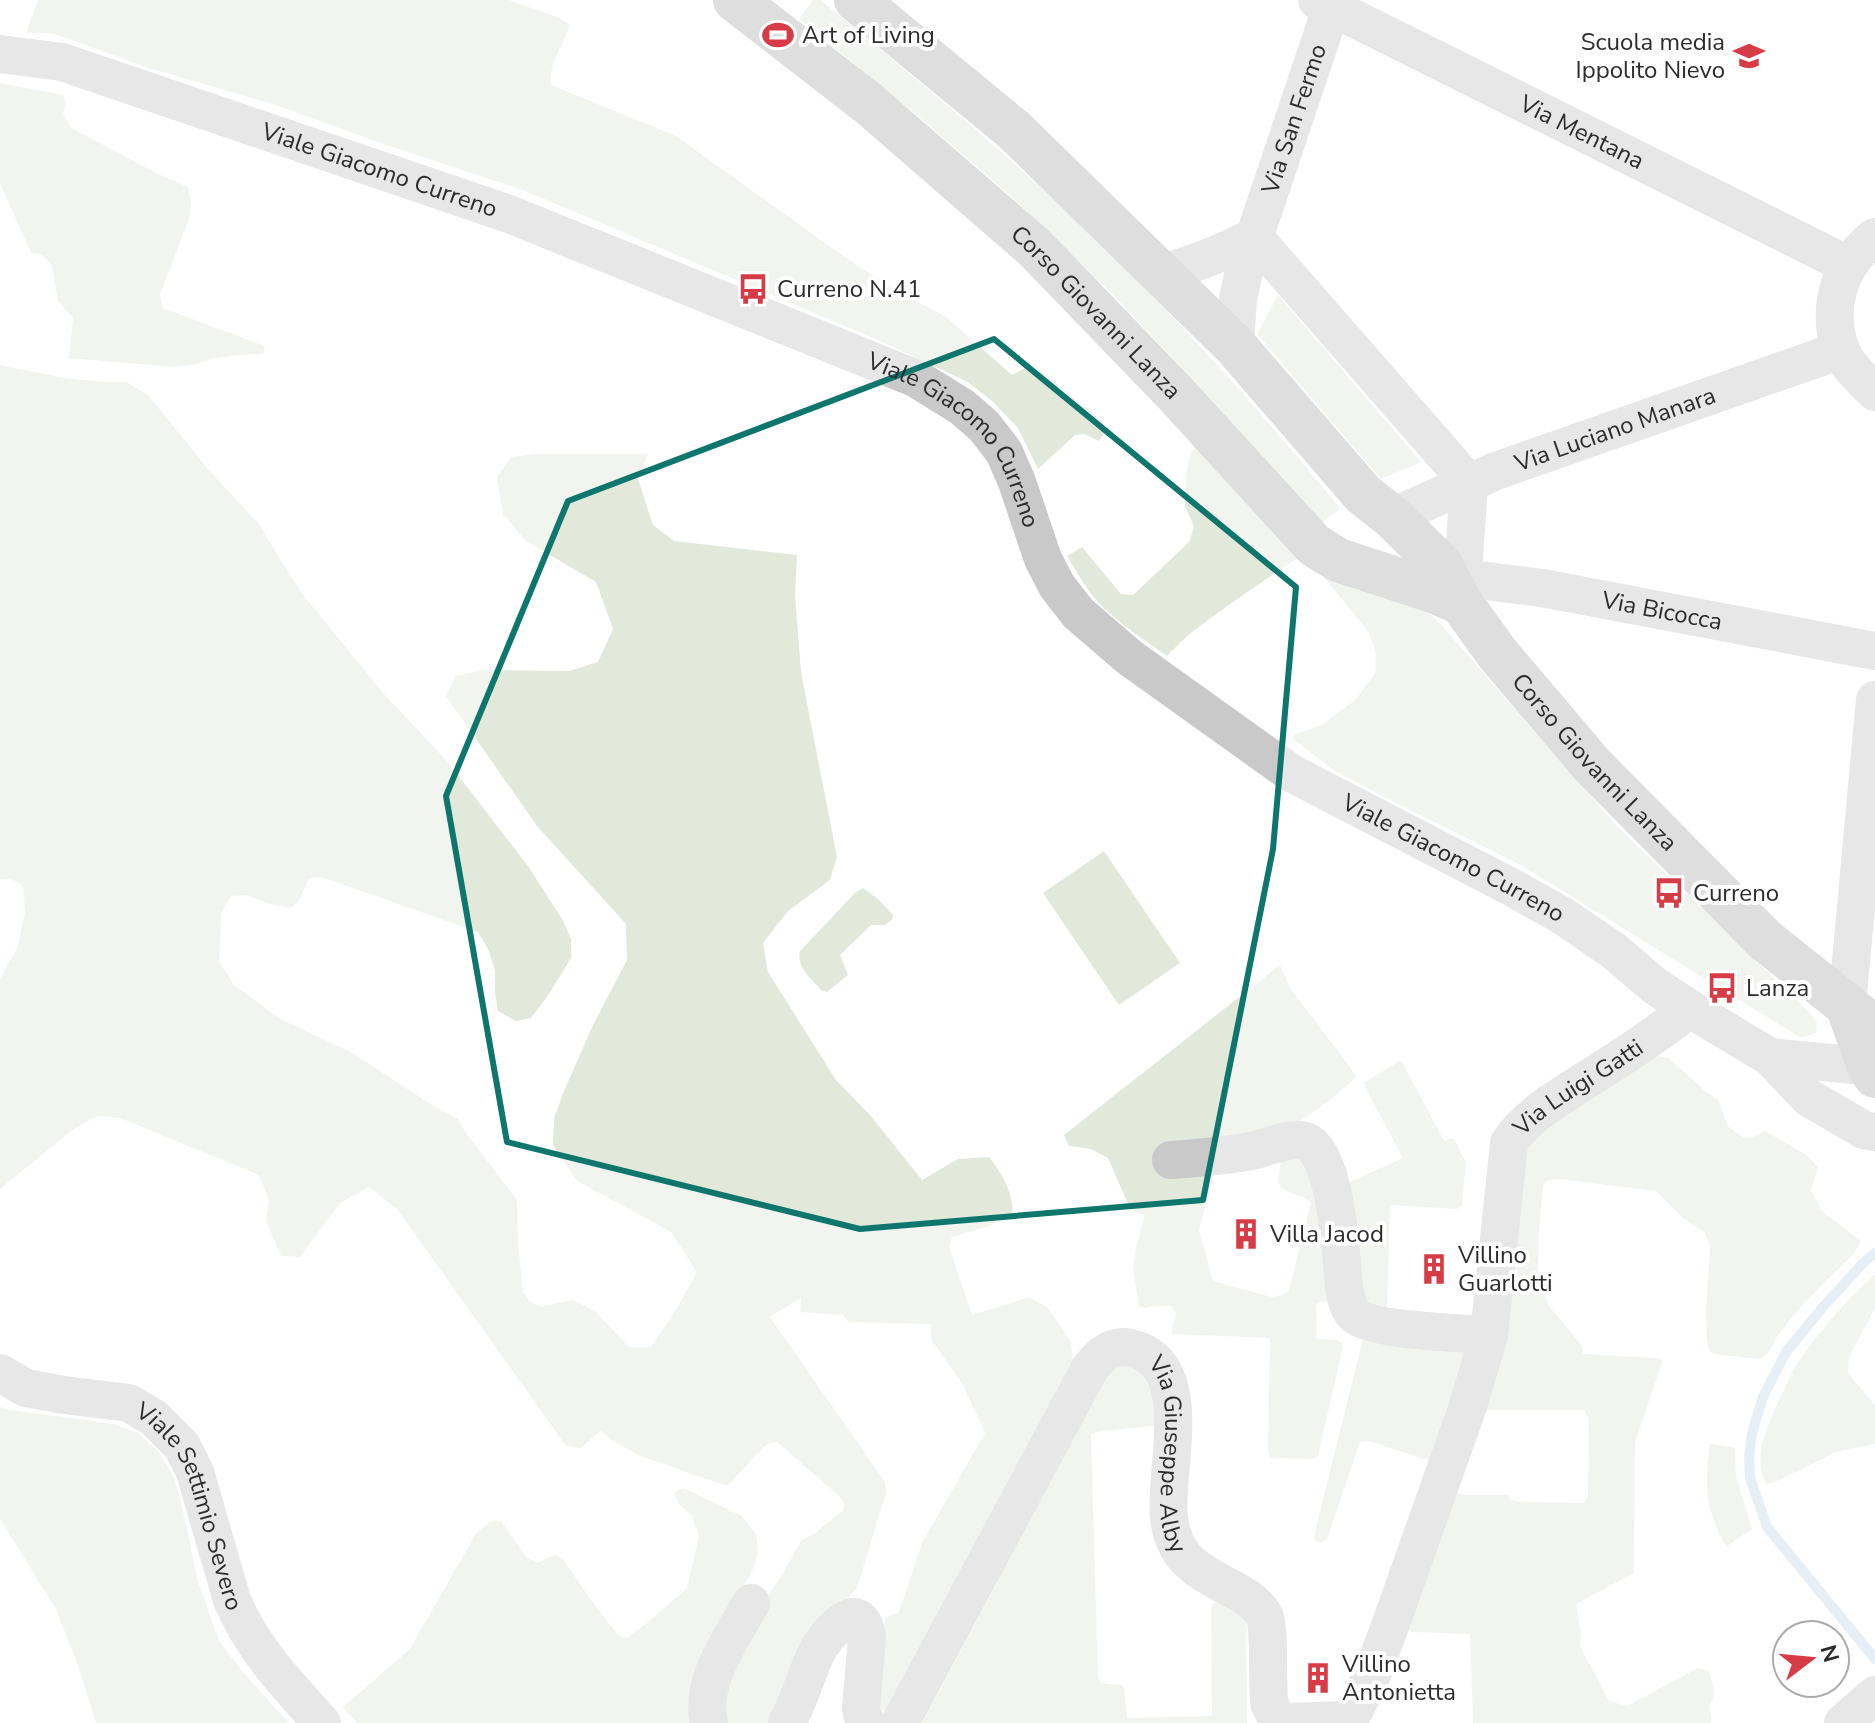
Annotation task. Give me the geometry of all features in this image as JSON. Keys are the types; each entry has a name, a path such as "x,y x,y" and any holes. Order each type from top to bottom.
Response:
{"street":[{"name":"Corso Giovanni Lanza","path":"856,0 1014,130 1235,346 1363,494 1392,517 1441,565 1497,653 1620,796 1869,1038"},
{"name":"Via San Fermo","path":"1235,346 1238,299 1246,262 1328,2"},
{"name":"Via Mentana","path":"1328,2 1848,265"},
{"name":"Corso Giovanni Lanza","path":"750,4 1035,248 1174,392 1314,545 1338,560 1433,591 1457,586"},
{"name":"Viale Giacomo Curreno","path":"0,54 62,62 509,214 917,379 962,407 984,426 1004,452 1043,559 1057,586 1078,613 1129,657 1291,773 1563,916 1614,951 1655,986 1770,1057 1809,1098 1864,1130 1875,1132"},
{"path":"1161,273 1186,267 1254,237 1469,483 1457,586"},
{"path":"1875,237 1848,265 1836,292 1834,316 1841,350 1857,374 1875,392"},
{"name":"Via Luciano Manara","path":"1392,517 1496,471 1841,350"},
{"name":"Via Bicocca","path":"1457,586 1542,588 1875,651"},
{"path":"1869,1038 1875,700"},
{"name":"Via Luigi Gatti","path":"1349,1722 1371,1677 1389,1629 1467,1409 1489,1335 1509,1143 1531,1118 1690,1009"},
{"name":"Viale Giacomo Curreno","path":"1770,1057 1869,1038"},
{"path":"1171,1160 1252,1151 1302,1140 1313,1145 1323,1160 1332,1188 1344,1287 1351,1312 1357,1318 1380,1325 1489,1335"},
{"name":"Via Giuseppe Alby","path":"900,1723 1090,1368 1108,1351 1120,1348 1141,1352 1156,1361 1164,1373 1172,1402 1174,1431 1168,1500 1174,1539 1183,1556 1195,1567 1259,1607 1266,1620 1269,1703 1273,1713 1284,1722 1349,1722"},
{"name":"Viale Settimio Severo","path":"0,1373 26,1388 129,1403 154,1418 182,1446 200,1486 237,1612 270,1665 322,1723"},
{"path":"709,1723 707,1702 716,1669 751,1603"},
{"path":"787,1723 818,1650 841,1623 855,1617 866,1628 861,1708 867,1723"},
{"path":"1843,1723 1875,1695"}],"highlighted area":[{"path":"994,339 1296,587 1273,849 1203,1200 860,1229 507,1142 446,796 568,501"}],"shaded area":[{"path":"38,0 509,0 560,18 570,25 554,62 551,85 676,136 843,256 897,291 945,316 1012,375 1027,367 1040,370 1102,421 1106,431 1099,441 1084,434 1075,435 1038,469 1018,428 968,382 878,340 523,190 276,105 149,68 52,33 26,33"},
{"path":"813,0 820,0 938,97 1089,232 1208,355 1340,508 1322,523 1113,295 1014,199 799,19"},
{"path":"0,83 63,95 66,104 63,113 70,127 188,187 190,216 160,294 163,308 262,345 265,349 263,354 215,358 173,367 69,358 73,318 58,301 52,266 42,254 31,253 0,183"},
{"path":"1278,295 1421,462 1381,479 1257,334"},
{"path":"0,365 64,378 127,382 149,396 208,469 258,523 300,591 383,693 447,761 528,866 562,919 571,939 571,958 531,1018 516,1021 498,1011 495,971 489,951 478,932 321,877 309,878 298,902 290,908 246,895 231,896 221,913 219,961 234,985 280,1019 351,1052 458,1119 517,1200 523,1292 530,1302 541,1307 573,1300 595,1311 629,1347 651,1347 697,1272 671,1232 577,1181 553,1145 554,1118 564,1091 593,1025 627,960 626,924 537,826 446,696 456,676 482,670 569,671 598,662 613,629 596,582 526,541 503,514 497,477 511,457 537,454 648,454 638,479 653,525 674,541 797,555 795,596 801,672 837,857 830,880 788,911 763,943 768,972 836,1080 870,1115 922,1180 958,1159 989,1157 1009,1192 1012,1216 952,1237 949,1247 972,1315 1029,1297 1047,1307 1071,1342 1073,1361 894,1710 883,1711 874,1706 886,1617 899,1612 922,1543 985,1433 963,1385 931,1339 931,1324 848,1322 843,1315 800,1312 801,1298 770,1317 885,1482 886,1493 857,1588 812,1636 772,1723 723,1723 721,1719 740,1640 801,1541 842,1511 845,1505 840,1497 777,1442 767,1444 727,1486 640,1456 611,1440 601,1430 581,1448 566,1446 397,1209 369,1187 340,1203 300,1257 281,1256 266,1221 269,1200 259,1175 120,1118 98,1116 75,1128 0,1189 0,979 18,946 25,912 23,885 0,879"},
{"path":"1199,444 1298,558 1207,620 1167,656 1105,609 1067,556 1082,547 1121,594 1133,595 1189,542 1194,527 1185,506 1186,474 1191,453"},
{"path":"1322,575 1422,608 1437,620 1618,827 1810,1013 1817,1022 1816,1033 1801,1038 1519,864 1332,769 1293,739 1294,735 1323,724 1356,699 1375,673 1376,652 1368,631"},
{"path":"1104,851 1180,963 1119,1005 1043,893"},
{"path":"863,888 893,915 892,920 885,925 871,925 840,955 848,975 827,992 822,991 800,963 800,951"},
{"path":"1280,965 1290,988 1356,1077 1307,1117 1215,1170 1199,1230 1213,1281 1272,1297 1289,1291 1311,1202 1286,1191 1278,1183 1281,1160 1309,1155 1338,1301 1316,1304 1317,1339 1338,1340 1343,1346 1318,1456 1313,1459 1270,1458 1270,1338 1171,1334 1176,1313 1171,1306 1139,1306 1133,1269 1145,1215 1131,1211 1108,1158 1091,1149 1069,1146 1064,1135"},
{"path":"1657,1056 1669,1058 1718,1100 1728,1126 1744,1138 1765,1131 1807,1155 1818,1167 1811,1190 1822,1211 1861,1241 1849,1258 1793,1316 1761,1359 1713,1354 1707,1340 1706,1312 1710,1245 1704,1232 1682,1217 1656,1191 1560,1179 1546,1181 1539,1231 1538,1280 1548,1305 1582,1346 1583,1354 1663,1360 1635,1442 1634,1573 1576,1604 1580,1646 1609,1701 1627,1706 1698,1668 1708,1671 1713,1684 1714,1697 1709,1706 1712,1721 1473,1723 1470,1634 1411,1632 1406,1623 1453,1492 1507,1495 1512,1500 1523,1502 1584,1503 1588,1496 1589,1419 1584,1410 1478,1410 1520,1156 1533,1131"},
{"path":"1401,1060 1444,1141 1452,1138 1466,1161 1462,1205 1457,1209 1393,1205 1390,1208 1387,1307 1384,1314 1362,1305 1348,1183 1403,1158 1365,1082"},
{"path":"1875,1274 1875,1308 1849,1357 1848,1373 1875,1405 1875,1444 1836,1452 1766,1484 1762,1474 1762,1445 1792,1373 1824,1327"},
{"path":"1366,1327 1458,1340 1467,1354 1430,1461 1369,1441 1360,1442 1327,1539 1316,1541 1314,1536"},
{"path":"1123,1361 1152,1377 1158,1423 1091,1435 1098,1677 1101,1683 1124,1687 1127,1718 1212,1716 1211,1608 1216,1602 1236,1610 1246,1620 1247,1723 922,1723 997,1583 998,1575 1104,1370"},
{"path":"0,1406 114,1424 138,1433 158,1451 174,1477 198,1582 219,1641 289,1723 96,1723 56,1609 0,1519"},
{"path":"1710,1444 1735,1448 1736,1476 1752,1529 1726,1547 1708,1497"},
{"path":"683,1488 742,1516 756,1534 758,1552 753,1569 736,1599 697,1723 357,1723 343,1707 409,1650 477,1532 493,1520 502,1522 526,1557 537,1563 555,1555 563,1559 619,1636 626,1638 687,1588 699,1536 692,1516 679,1504 674,1492"}],"waterway":[{"path":"1875,1253 1823,1307 1786,1352 1763,1397 1752,1433 1749,1457 1750,1478 1767,1527 1875,1659"}],"place":[{"name":"Art of Living","path":"778,35"},
{"name":"Scuola media Ippolito Nievo","path":"1749,56"},
{"name":"Curreno N.41","path":"753,289"},
{"name":"Curreno","path":"1669,893"},
{"name":"Lanza","path":"1722,988"},
{"name":"Villa Jacod","path":"1246,1234"},
{"name":"Villino Guarlotti","path":"1434,1269"},
{"name":"Villino Antonietta","path":"1318,1678"}]}
